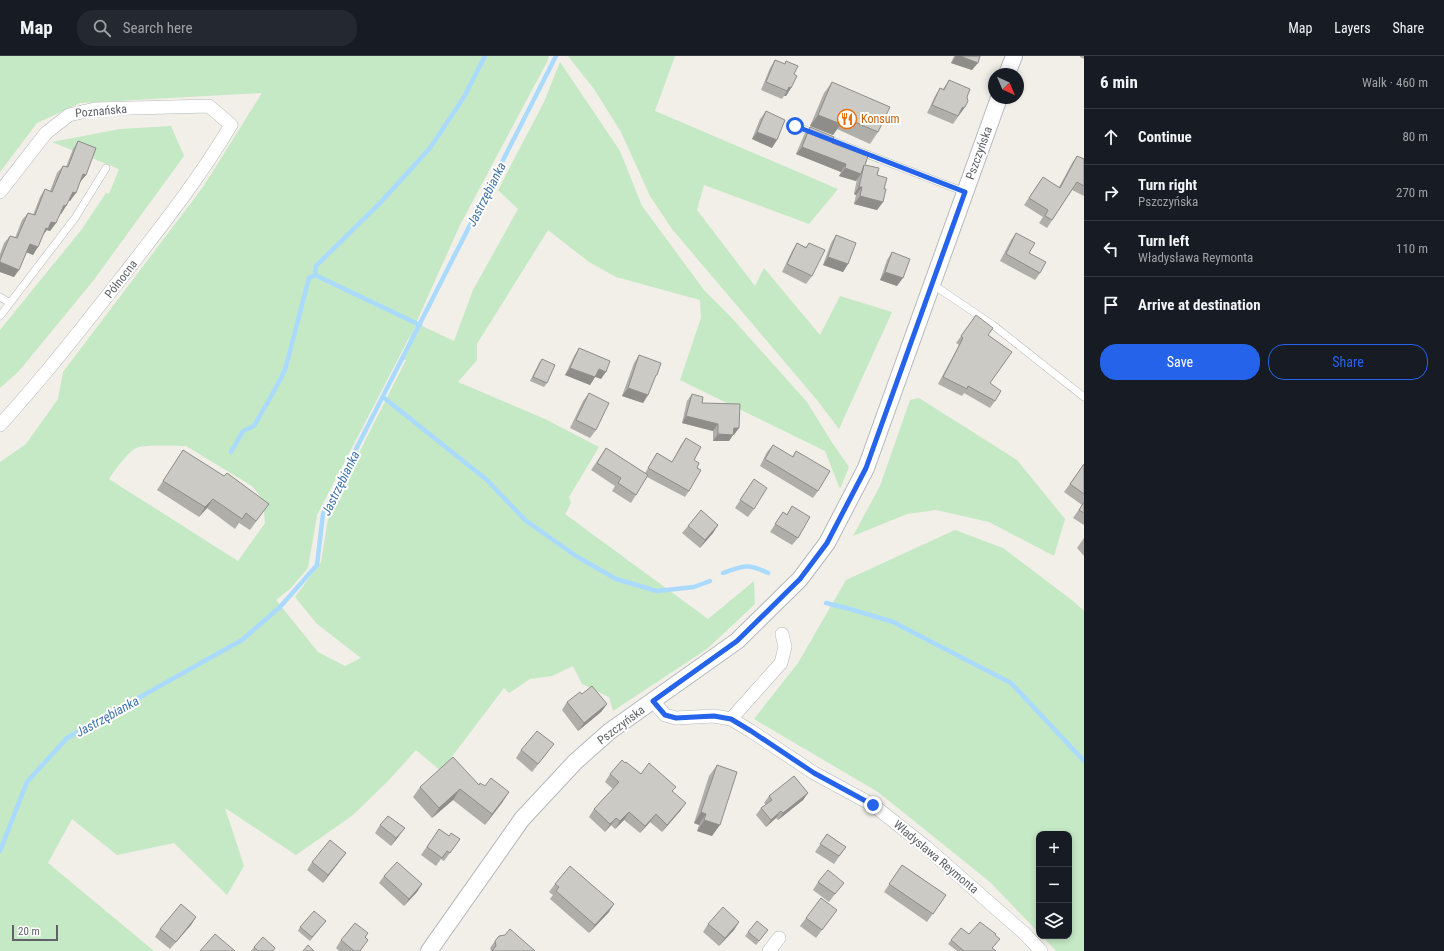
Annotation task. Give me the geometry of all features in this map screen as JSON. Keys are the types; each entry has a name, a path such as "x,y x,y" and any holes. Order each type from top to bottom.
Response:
{"street":[{"path":"1010,68 1014,56"},
{"name":"Pszczyńska","path":"429,951 522,819 575,762 610,731 737,641 800,579 827,543 866,468 997,104"},
{"name":"Poznańska","path":"0,192 46,133 69,115 95,109 210,106 231,125"},
{"name":"Północna","path":"0,425 17,407 88,321 165,222 216,150 231,125"},
{"path":"731,719 781,664 785,647 782,634"},
{"name":"Władysława Reymonta","path":"653,701 665,715 676,718 714,716 731,719 814,773 873,805 926,847 1024,933 1041,951"},
{"path":"769,951 779,938"}],"lane":[{"path":"795,126 965,192"},
{"path":"0,316 75,218 106,168"},
{"path":"932,284 992,325 1084,397"},
{"path":"0,297 10,303"}],"green space":[{"path":"0,56 549,56 460,225 416,323 454,341 473,290 518,209 498,190 544,102 560,62 620,151 642,206 704,290 730,316 807,402 849,467 840,489 825,451 680,380 701,318 700,300 616,277 589,262 548,230 477,344 477,360 458,382 545,419 599,447 569,497 571,503 565,514 708,619 754,581 755,604 707,649 613,711 609,697 582,684 573,666 552,676 530,679 509,693 504,688 441,771 416,750 388,781 353,815 296,855 225,808 244,866 227,895 174,843 117,855 72,819 48,863 154,951 0,951 0,462 26,444 58,399 63,372 203,187 262,93 80,103 37,123 0,172","holes":["411,334 402,359 406,360 329,512 321,562 295,597 317,624 361,658 345,666 318,652 276,600 290,589 308,568 317,515","153,446 186,446 252,486 263,500 265,523 238,561 109,479 125,457 136,448"]},
{"path":"568,56 675,56 655,111 838,189 809,224 704,185 697,210 755,286 764,268 820,335 840,296 892,312 839,429 817,400 672,229 650,196 621,132 594,89"},
{"path":"171,126 184,156 93,281 19,371 0,388 0,330 82,229 106,193 109,194 119,169 52,142 120,129"},
{"path":"919,398 1017,460 1065,519 1054,556 989,522 936,510 907,514 853,536 880,486 910,400"},
{"path":"955,530 1003,548 1084,611 1084,951 1056,951 1045,939 1072,939 1072,831 1036,831 1036,930 990,882 878,792 754,719 798,663 846,580"}],"building":[{"path":"960,56 980,56 978,63"},
{"path":"775,60 785,64 786,61 798,66 794,74 797,76 791,88 789,87 787,91 766,82"},
{"path":"949,80 970,89 967,97 968,101 958,116 932,105 940,88 944,90"},
{"path":"832,82 890,107 878,132 843,117 841,124 818,115"},
{"path":"766,111 785,120 777,140 757,132"},
{"path":"810,127 834,137 832,143 868,156 865,165 879,168 877,175 887,178 883,202 860,196 862,187 859,187 864,165 861,174 845,168 846,164 802,147"},
{"path":"78,141 96,148 86,175 83,174 76,193 73,192 66,206 64,205 56,223 51,222 48,229 46,228 38,247 30,244 19,270 0,262 10,236 17,238 28,213 35,215 45,189 52,192 63,166 68,167"},
{"path":"1077,156 1084,159 1084,186 1077,182 1052,220 1045,216 1048,210 1029,198 1043,177 1060,188"},
{"path":"1016,233 1035,243 1029,253 1046,262 1040,273 1006,254"},
{"path":"836,235 856,243 848,264 828,257"},
{"path":"797,243 806,248 809,243 825,250 812,276 787,264"},
{"path":"892,252 910,259 903,278 885,272"},
{"path":"976,315 993,328 988,335 1012,352 990,383 1001,391 995,401 968,386 967,389 943,377 963,338 961,336"},
{"path":"579,348 610,361 606,372 599,369 595,377 570,368"},
{"path":"639,355 661,363 648,395 628,388"},
{"path":"542,359 555,365 547,383 533,377"},
{"path":"589,393 609,403 596,430 576,420"},
{"path":"692,394 703,397 702,403 740,404 739,428 734,428 733,435 718,434 718,424 686,416"},
{"path":"686,438 701,447 694,460 699,463 697,468 701,470 689,491 648,468 657,453 672,462"},
{"path":"773,445 793,457 796,451 830,471 818,491 765,459"},
{"path":"606,448 648,475 636,495 618,483 621,478 597,463"},
{"path":"183,450 224,476 227,473 269,504 256,521 246,513 242,519 213,499 205,507 163,481"},
{"path":"1084,464 1084,494 1070,484"},
{"path":"754,479 767,488 754,509 740,500"},
{"path":"1084,502 1084,513 1079,510"},
{"path":"792,506 810,517 798,538 775,524 783,512 787,515"},
{"path":"701,510 718,525 705,540 688,526"},
{"path":"592,686 607,704 584,723 567,702 580,692 582,694"},
{"path":"537,731 554,744 538,764 521,750"},
{"path":"453,757 479,785 480,783 485,786 491,778 509,792 492,814 460,789 439,808 420,787"},
{"path":"622,760 641,774 649,763 676,787 672,791 686,803 667,825 656,814 645,826 629,812 620,821 616,818 610,824 594,809 619,782 610,774"},
{"path":"717,765 737,772 720,825 704,820 706,814 701,812"},
{"path":"794,776 808,793 783,813 781,811 771,820 761,808 772,800 769,796"},
{"path":"388,816 405,828 396,838 380,825"},
{"path":"439,829 449,836 451,833 460,839 450,853 447,851 442,858 427,847"},
{"path":"827,834 846,847 839,856 820,844"},
{"path":"330,840 346,853 328,875 312,862"},
{"path":"397,862 422,884 409,899 384,876"},
{"path":"902,865 946,895 933,914 889,884"},
{"path":"570,866 614,904 595,925 556,891 559,887 555,884"},
{"path":"828,870 844,883 835,894 818,882"},
{"path":"821,898 837,910 822,930 806,918"},
{"path":"181,904 196,917 176,942 160,929"},
{"path":"723,907 739,922 725,938 708,924"},
{"path":"314,911 326,921 312,937 300,927"},
{"path":"757,921 768,930 759,941 748,932"},
{"path":"980,922 996,934 995,935 1000,939 992,948 996,951 964,951 951,940 961,928 969,934"},
{"path":"355,923 368,933 365,937 368,940 360,951 354,951 341,940"},
{"path":"510,929 535,951 492,951 496,946 495,941 499,936 505,935"},
{"path":"215,934 235,951 200,951"},
{"path":"263,937 275,948 273,951 258,951 254,947"},
{"path":"308,945 314,951 303,951"}],"waterway":[{"path":"315,275 316,266 381,202 430,148 464,97 485,56"},
{"name":"Jastrzębianka","path":"0,851 27,782 67,738 242,640 280,607 317,565 323,514 556,56"},
{"path":"315,275 420,325"},
{"path":"231,452 243,431 254,426 285,370 309,278 315,275"},
{"path":"383,397 487,480 525,520 576,556 616,579 657,591 694,587 710,581"},
{"path":"723,573 741,567 755,568 768,573"},
{"path":"826,603 893,622 1011,683 1084,761"}],"place":[{"name":"Konsum","path":"847,119"}],"route":[{"path":"795,126 965,192 866,468 827,543 800,579 737,641 653,701 665,715 676,718 714,716 731,719 814,773 873,805"}]}
